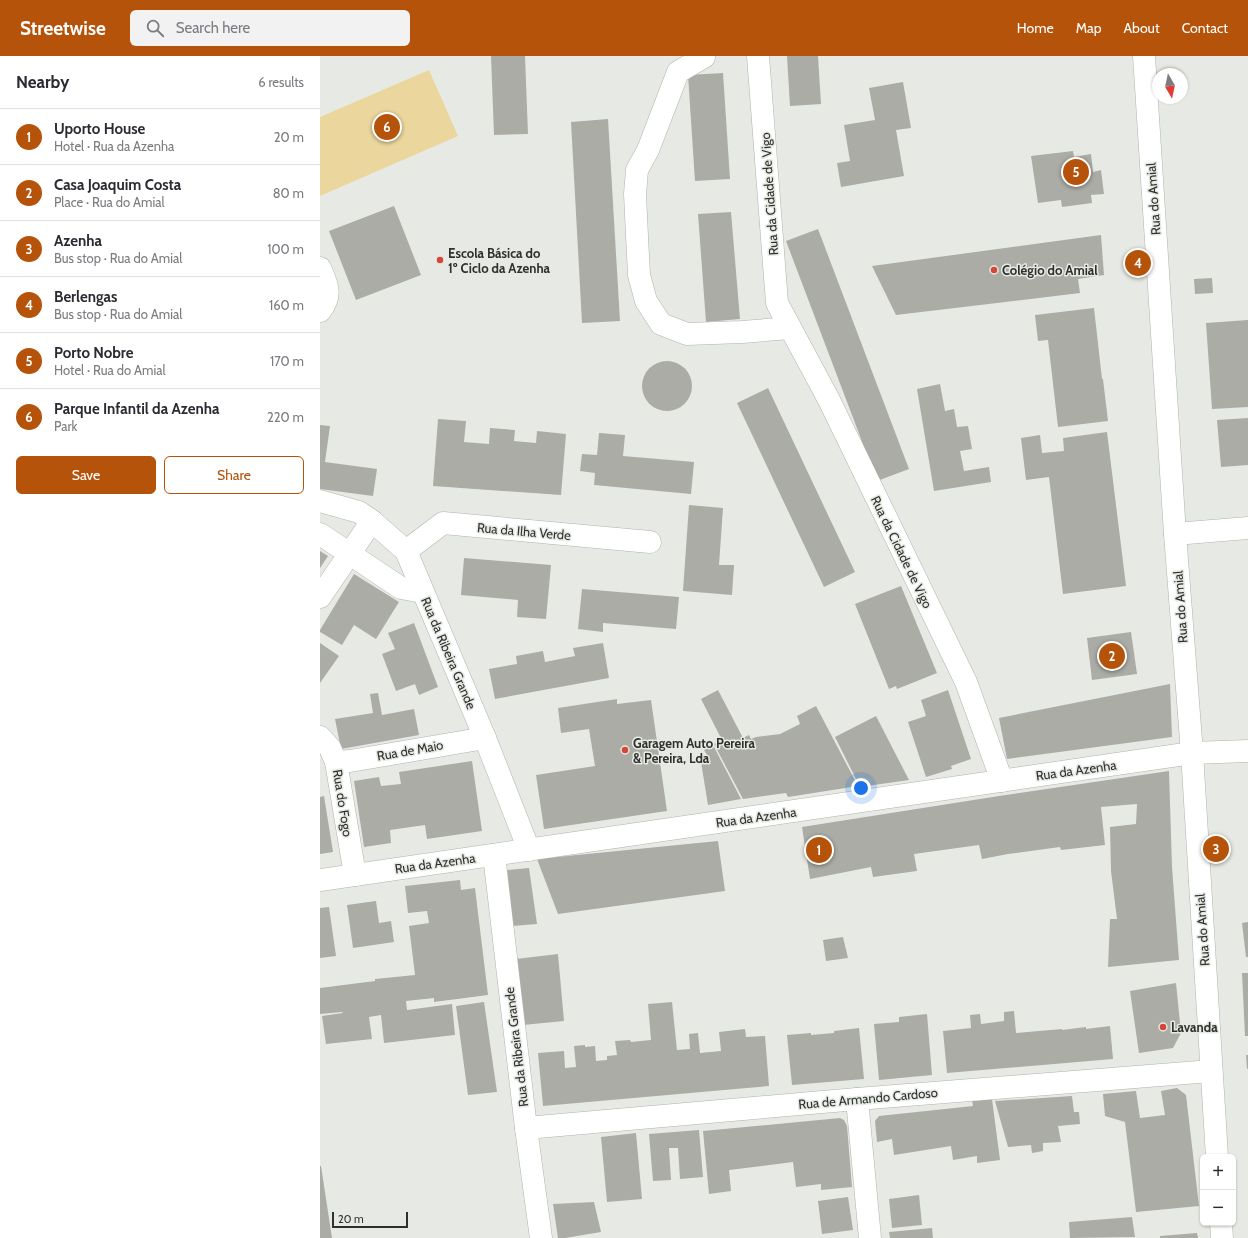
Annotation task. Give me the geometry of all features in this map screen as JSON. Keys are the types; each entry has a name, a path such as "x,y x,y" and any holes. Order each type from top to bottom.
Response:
{"street":[{"name":"Rua da Cidade de Vigo","path":"758,56 777,303 829,400 966,682 1002,781"},
{"name":"Rua do Amial","path":"1144,56 1175,534 1192,753 1217,1154"},
{"path":"704,57 678,72 648,150 638,170 635,194 636,236 639,276 646,301 661,324 687,334 742,332 790,328"},
{"path":"320,268 328,287 327,299 320,311"},
{"name":"Rua da Ribeira Grande","path":"320,502 359,512 372,521 406,551 485,738 529,850"},
{"path":"320,598 372,521"},
{"name":"Rua da Ilha Verde","path":"406,551 443,523 650,542"},
{"path":"1175,534 1248,528"},
{"path":"320,534 401,588 423,592"},
{"name":"Rua do Fogo","path":"320,737 330,748 336,762 355,875"},
{"name":"Rua de Maio","path":"336,762 350,761 485,738"},
{"name":"Rua da Azenha","path":"320,880 1192,753 1248,751"},
{"name":"Rua da Ribeira Grande","path":"494,855 526,1128 541,1238"},
{"name":"Rua de Armando Cardoso","path":"526,1128 856,1099 1211,1071"},
{"path":"856,1099 870,1238"},
{"path":"1221,1226 1222,1238"}],"shaded area":[{"path":"429,70 458,136 320,196 320,117"}],"building":[{"path":"491,56 525,56 528,134 494,135"},
{"path":"787,56 818,56 821,104 790,106"},
{"path":"723,73 730,179 695,181 688,75"},
{"path":"903,82 911,128 896,130 904,176 841,187 837,163 850,161 844,125 875,120 869,88"},
{"path":"608,119 620,321 582,323 571,122"},
{"path":"1073,151 1074,157 1091,154 1093,172 1101,170 1104,194 1091,195 1092,203 1062,207 1061,200 1038,203 1031,156"},
{"path":"394,206 421,275 356,300 329,231"},
{"path":"731,212 740,319 706,322 698,214"},
{"path":"818,229 909,469 877,481 786,241"},
{"path":"1101,235 1104,275 1078,279 1080,293 896,315 872,266"},
{"path":"1212,278 1213,293 1195,294 1194,279"},
{"path":"1094,308 1108,421 1058,427 1048,340 1038,341 1035,315"},
{"path":"1248,320 1248,407 1212,409 1206,323"},
{"path":"667,361 677,363 685,368 690,376 692,386 690,396 685,404 677,409 667,411 657,409 649,404 644,396 642,386 644,376 649,368 657,363"},
{"path":"940,384 945,411 954,409 957,427 968,426 972,449 960,451 964,471 989,467 991,482 934,491 917,389"},
{"path":"768,388 855,572 824,587 737,403"},
{"path":"1248,418 1248,465 1221,467 1217,420"},
{"path":"438,419 466,421 464,442 489,444 490,428 515,430 514,441 536,443 537,431 566,434 561,495 433,486"},
{"path":"320,425 330,426 325,462 377,469 373,496 320,489"},
{"path":"1107,432 1126,586 1063,594 1049,477 1026,480 1021,438 1040,435 1042,453 1064,451 1063,438"},
{"path":"599,433 625,435 623,456 694,462 691,494 594,485 595,473 580,471 582,454 597,455"},
{"path":"689,505 723,508 719,565 734,565 732,595 683,591"},
{"path":"320,551 328,556 320,568"},
{"path":"464,558 551,565 546,619 517,617 518,600 461,595"},
{"path":"354,574 399,602 376,639 354,625 342,645 320,632 320,630"},
{"path":"901,586 937,673 897,689 896,686 889,689 855,604"},
{"path":"582,589 679,597 676,629 603,623 603,632 578,629"},
{"path":"414,623 438,687 419,695 415,684 396,691 382,654 395,649 388,633"},
{"path":"1131,632 1137,674 1092,680 1087,638"},
{"path":"320,643 339,656 320,683"},
{"path":"603,643 609,678 495,699 489,669 517,664 516,656 543,651 545,662 575,656 573,648"},
{"path":"1170,684 1172,737 1007,759 999,718"},
{"path":"718,690 743,738 749,735 751,739 780,734 800,724 797,716 816,706 858,786 788,797 786,793 743,799 714,744 722,740 701,699"},
{"path":"948,690 971,759 951,766 952,769 926,777 908,722 926,716 921,700"},
{"path":"378,693 382,715 414,709 419,735 341,749 335,719 373,713 370,694"},
{"name":"Garagem Auto Pereira & Pereira, Lda","path":"617,699 617,704 651,700 667,811 544,829 536,775 595,766 589,729 561,733 558,708"},
{"path":"876,716 909,780 860,787 835,737"},
{"path":"713,745 741,799 708,805 700,756 707,755 704,750"},
{"path":"472,761 482,831 427,839 425,825 390,830 391,843 364,847 354,781 379,777 381,786 401,784 399,772"},
{"path":"1169,771 1172,867 1179,960 1108,967 1110,919 1117,919 1111,871 1110,827 1136,824 1137,804 1101,807 1105,845 1061,850 1060,847 982,859 979,845 914,854 917,871 873,877 871,867 810,879 802,827"},
{"path":"324,796 333,852 320,854 320,797"},
{"path":"718,841 725,891 558,914 537,859"},
{"path":"529,868 537,924 512,926 507,870"},
{"path":"460,880 461,890 475,888 488,995 434,1002 434,998 406,1001 407,1010 452,1004 455,1035 384,1043 381,1015 369,1017 372,1039 326,1044 322,1016 343,1013 320,1014 320,988 375,981 375,979 415,975 409,926 429,923 427,911 408,913 405,886"},
{"path":"376,901 379,923 391,921 394,942 353,948 347,905"},
{"path":"329,907 336,956 320,958 320,908"},
{"path":"1248,922 1248,957 1246,957 1242,923"},
{"path":"843,937 848,958 826,961 823,940"},
{"path":"558,954 564,1021 523,1025 516,959"},
{"path":"1242,973 1248,973 1248,1036 1245,1036"},
{"path":"1176,983 1181,1033 1173,1048 1139,1053 1130,991"},
{"path":"484,1002 497,1092 468,1095 456,1006"},
{"path":"672,1002 677,1050 690,1049 689,1034 698,1033 700,1053 721,1051 719,1032 745,1029 746,1037 765,1036 769,1086 543,1106 538,1053 564,1051 565,1068 576,1067 574,1046 595,1046 596,1061 607,1060 607,1056 617,1055 615,1041 630,1040 631,1042 651,1040 648,1004"},
{"path":"1014,1011 1016,1033 1086,1027 1086,1029 1110,1026 1113,1059 947,1073 943,1031 971,1028 970,1015 980,1014 981,1024 1004,1021 1004,1012"},
{"path":"927,1014 932,1075 879,1080 874,1024 899,1022 899,1017"},
{"path":"859,1028 864,1079 792,1085 787,1035 834,1033 834,1031"},
{"path":"1246,1055 1248,1055 1248,1069 1247,1069"},
{"path":"1177,1088 1186,1095 1199,1206 1136,1212 1125,1122 1105,1116 1103,1094 1136,1091 1140,1118 1165,1115 1161,1091"},
{"path":"1072,1096 1074,1112 1079,1112 1080,1124 1058,1126 1061,1142 1043,1143 1043,1151 1032,1153 1031,1145 1008,1147 995,1101"},
{"path":"992,1099 1000,1160 977,1163 977,1156 953,1160 951,1146 894,1155 892,1139 877,1142 875,1121 879,1116 973,1106 972,1100"},
{"path":"840,1118 844,1120 847,1126 852,1187 821,1190 821,1184 796,1187 793,1162 729,1170 731,1191 709,1194 703,1131"},
{"path":"699,1130 703,1177 680,1179 678,1148 669,1148 671,1180 653,1181 649,1134"},
{"path":"636,1133 642,1199 607,1202 601,1137"},
{"path":"321,1166 332,1238 320,1238"},
{"path":"919,1195 922,1225 892,1228 889,1199"},
{"path":"848,1197 853,1230 822,1234 818,1201"},
{"path":"594,1202 601,1232 558,1238 553,1204"},
{"path":"1132,1217 1135,1237 1070,1238 1069,1222"},
{"path":"932,1228 933,1238 890,1238 889,1232"},
{"path":"1197,1233 1198,1238 1160,1238 1160,1236"}],"place":[{"name":"Parque Infantil da Azenha","path":"387,127"},
{"name":"Porto Nobre","path":"1076,172"},
{"name":"Escola Básica do 1º Ciclo da Azenha","path":"440,260"},
{"name":"Berlengas","path":"1138,263"},
{"name":"Colégio do Amial","path":"994,270"},
{"name":"Casa Joaquim Costa","path":"1112,656"},
{"name":"Garagem Auto Pereira & Pereira, Lda","path":"625,750"},
{"name":"Azenha","path":"1216,849"},
{"name":"Uporto House","path":"819,850"},
{"name":"Lavanda","path":"1163,1027"}]}
